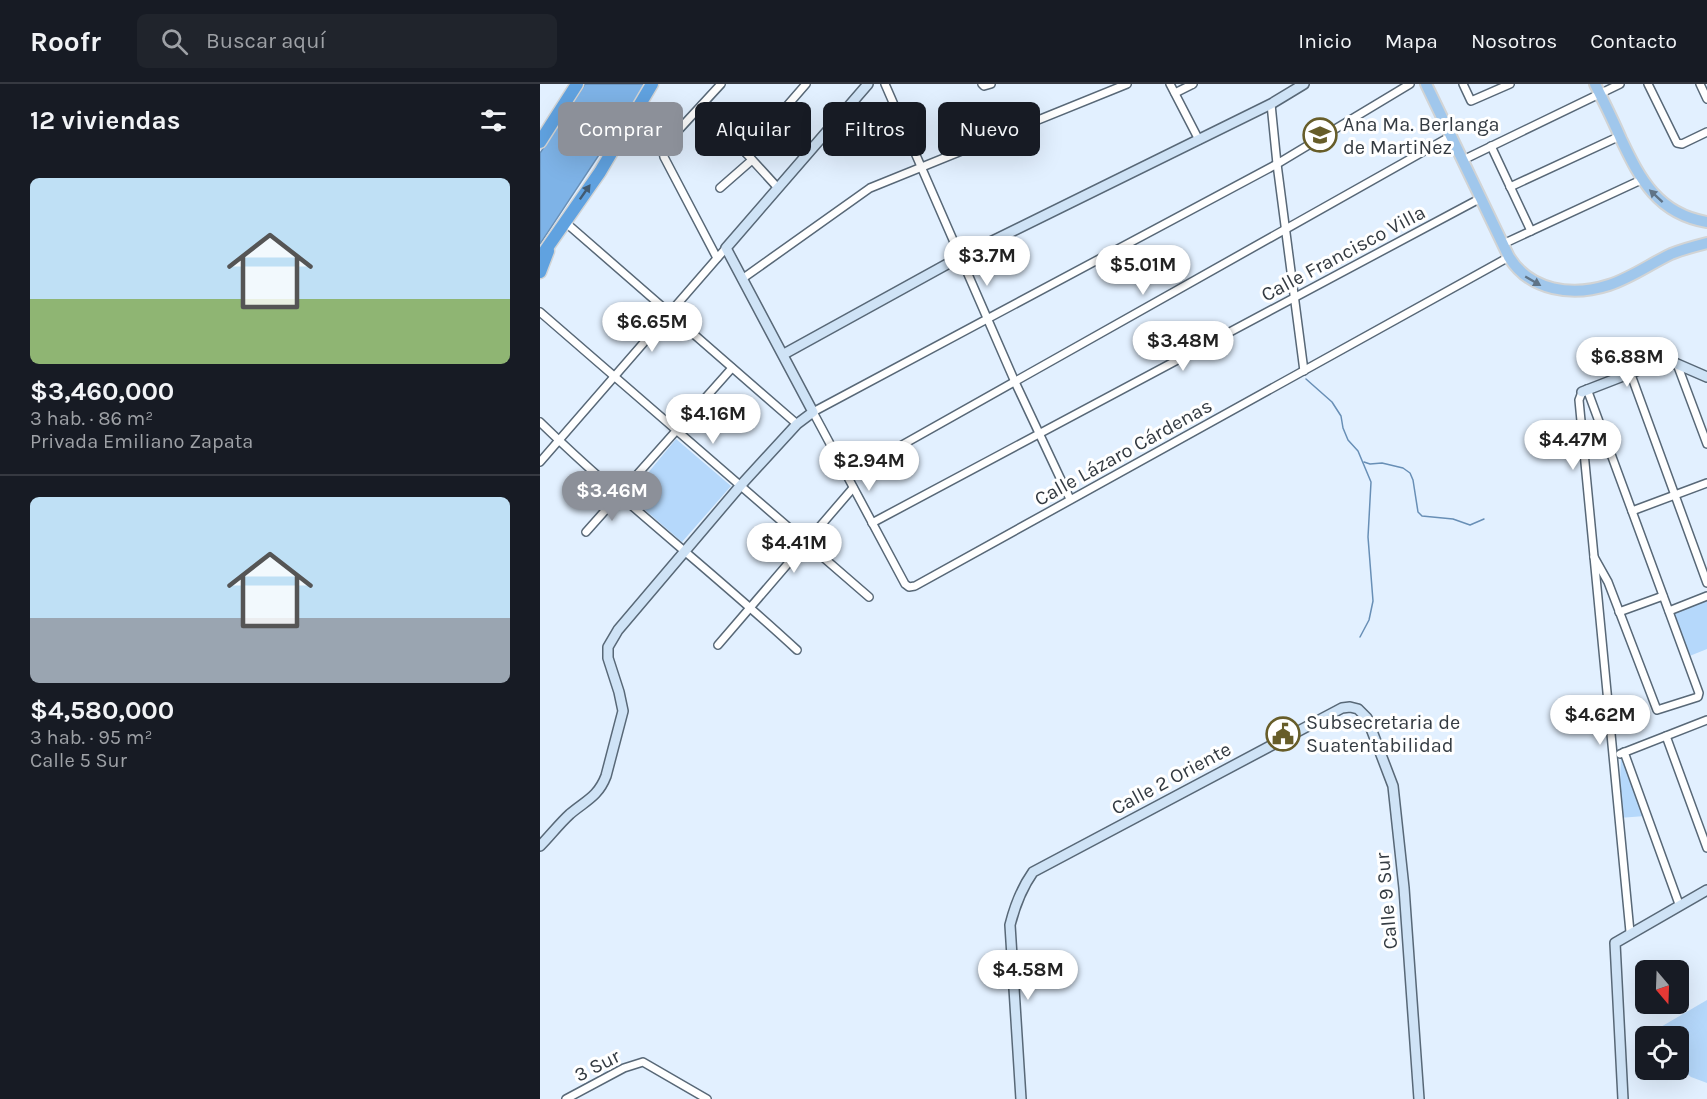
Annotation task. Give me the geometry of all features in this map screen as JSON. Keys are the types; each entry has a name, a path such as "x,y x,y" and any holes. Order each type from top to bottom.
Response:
{"highway":[{"path":"540,142 577,84"},
{"path":"540,258 600,172 652,84"},
{"path":"540,272 554,237"}],"main road":[{"path":"1426,84 1509,257 1516,268 1533,282 1544,287 1575,291 1608,285 1674,253 1707,243"},
{"path":"1597,89 1641,180 1651,192 1673,210 1707,222"}],"street":[{"path":"705,102 721,84"},
{"path":"790,102 806,84"},
{"path":"540,462 868,84"},
{"path":"885,84 1015,382 1070,499"},
{"path":"742,279 870,188 1127,84"},
{"path":"1170,84 1198,140"},
{"path":"1175,93 1193,84"},
{"path":"783,354 960,257 1271,104 1304,84"},
{"path":"540,846 572,813 589,802 606,776 622,711 608,647 618,630 741,485 797,424 813,412 1276,164 1410,84"},
{"path":"1463,84 1471,101 1510,84"},
{"path":"1463,160 1597,89 1620,84"},
{"path":"1648,84 1677,143 1707,132"},
{"path":"1700,84 1707,99"},
{"path":"1271,104 1276,164 1304,371"},
{"path":"695,113 662,148 717,258"},
{"path":"847,476 1451,136"},
{"path":"1510,187 1620,136"},
{"path":"1491,146 1532,231"},
{"path":"749,156 778,188"},
{"path":"720,188 752,160"},
{"path":"1503,244 1641,180"},
{"name":"Calle Francisco Villa","path":"872,524 1481,198"},
{"path":"564,222 797,424"},
{"path":"726,248 872,524"},
{"name":"Calle Lázaro Cárdenas","path":"872,524 905,584 909,587 915,586 1509,257"},
{"path":"540,312 869,597"},
{"path":"1630,932 1579,400 1584,391 1662,361 1677,364 1707,377"},
{"path":"1677,364 1707,444"},
{"path":"586,532 732,368"},
{"path":"1630,372 1707,583"},
{"path":"1584,391 1632,511 1699,693 1698,697 1659,711 1605,575 1594,557"},
{"path":"540,422 683,552 751,608 797,650"},
{"path":"1632,511 1707,483"},
{"path":"718,645 804,542 853,488"},
{"path":"1619,612 1663,596"},
{"path":"1669,611 1707,596"},
{"name":"Calle 2 Oriente","path":"1021,1099 1010,925 1016,902 1033,872 1342,708 1350,706 1358,709"},
{"name":"Calle 9 Sur","path":"1358,709 1367,718 1393,786 1404,888 1419,1099"},
{"path":"1613,756 1707,720"},
{"path":"1666,736 1707,848"},
{"path":"1624,752 1679,904"},
{"path":"1623,1099 1614,946 1617,940 1630,932 1707,890"},
{"name":"3 Sur","path":"566,1099 624,1068 643,1062 707,1099"}],"shaded area":[{"path":"585,84 646,84 634,102 573,102"},
{"path":"558,125 558,156 598,156 540,244 540,153"},
{"path":"676,439 731,486 682,542 629,496"},
{"path":"1707,597 1707,649 1687,657 1669,611"},
{"path":"1621,753 1645,816 1619,818"},
{"path":"1707,1000 1707,1083 1689,1075 1689,1026 1662,1026 1683,1014 1689,1014 1689,1010"}],"waterway":[{"path":"1306,379 1332,402 1341,416 1348,440 1358,451 1371,482 1368,537 1373,601 1369,620 1360,637"},
{"path":"1364,462 1403,468 1410,473 1418,512 1422,516 1453,519 1470,525 1484,519"}],"place":[{"name":"Ana Ma. Berlanga de MartiNez","path":"1320,135"},
{"name":"Subsecretaria de Suatentabilidad","path":"1283,734"}]}
